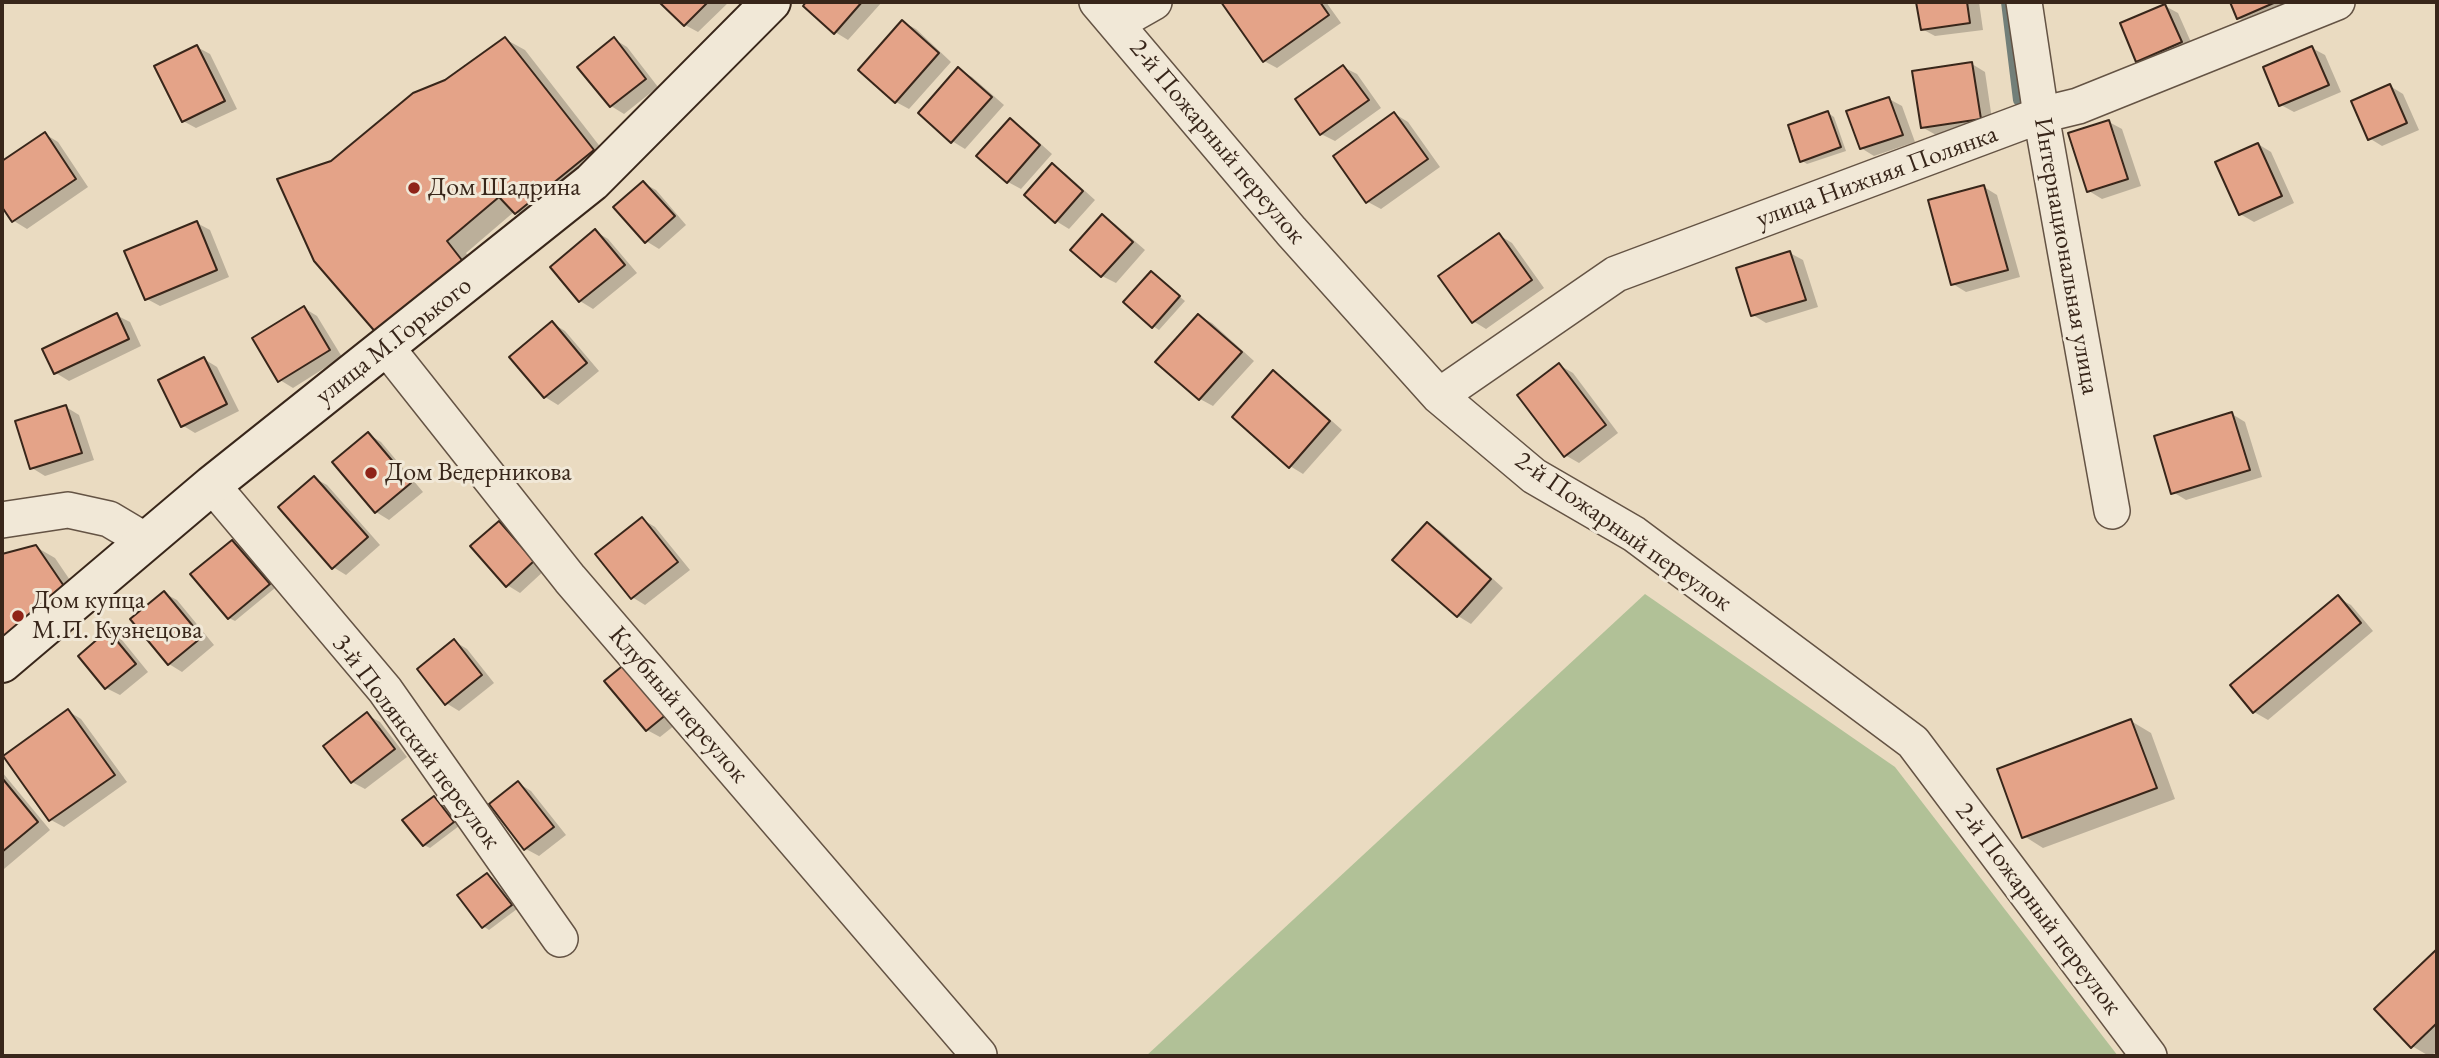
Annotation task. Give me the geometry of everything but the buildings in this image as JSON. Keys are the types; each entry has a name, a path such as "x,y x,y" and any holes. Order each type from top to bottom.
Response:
{"street":[{"name":"улица М.Горького","path":"2,663 212,485 592,183 771,2"},
{"path":"1107,13 1154,2"},
{"name":"Интернациональная улица","path":"2024,2 2041,115 2112,511"},
{"name":"улица Нижняя Полянка","path":"1439,396 1616,274 2041,115 2078,106 2337,2"},
{"name":"2-й Пожарный переулок","path":"1107,13 1291,231 1439,396 1534,476 1634,534 1913,742 2149,1056"},
{"name":"Клубный переулок","path":"386,347 570,579 979,1055"},
{"name":"3-й Полянский переулок","path":"212,485 385,690 560,939"},
{"path":"2,520 68,509 109,519 146,541"}],"green space":[{"path":"1645,594 1895,767 2118,1056 1146,1056"}],"waterway":[{"path":"2007,2 2019,100"}],"place":[{"name":"Дом Шадрина","path":"414,188"},
{"name":"Дом Ведерникова","path":"371,473"},
{"name":"Дом купца М.П. Кузнецова","path":"18,616"}]}
